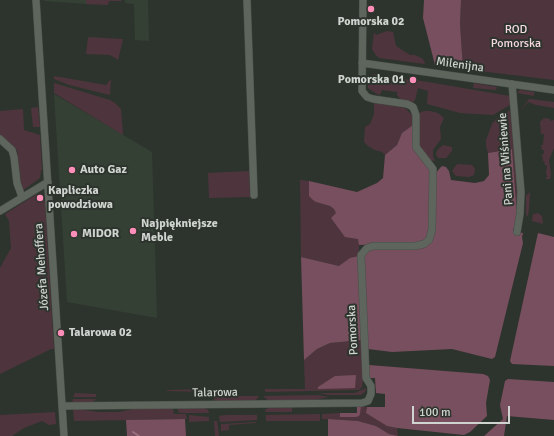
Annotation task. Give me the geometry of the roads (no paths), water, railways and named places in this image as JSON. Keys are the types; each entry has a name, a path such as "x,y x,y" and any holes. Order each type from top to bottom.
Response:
{"street":[{"name":"Józefa Mehoffera","path":"36,0 64,436"},
{"path":"247,0 254,195"},
{"path":"362,63 364,0"},
{"name":"Milenijna","path":"362,63 554,90"},
{"name":"Pomorska","path":"362,63 362,91 367,97 407,104 413,108 416,115 416,147 433,168 432,230 429,240 424,244 415,246 373,246 367,248 361,255 366,378 371,386 371,394 368,401"},
{"name":"Pani na Wiśniewie","path":"512,84 521,192 517,232"},
{"path":"0,140 12,150 17,183 22,197"},
{"path":"0,211 48,182"},
{"name":"Talarowa","path":"62,406 362,403 368,401"}],"waterway":[{"path":"133,432 139,436"}],"place":[{"name":"Pomorska 02","path":"371,9"},
{"name":"Pomorska 01","path":"413,80"},
{"name":"Auto Gaz","path":"72,170"},
{"name":"Kapliczka powodziowa","path":"40,198"},
{"name":"Najpiękniejsze Meble","path":"133,231"},
{"name":"MIDOR","path":"74,234"},
{"name":"Talarowa 02","path":"61,333"}],"park label":[{"name":"ROD Pomorska","path":"516,37"}]}
